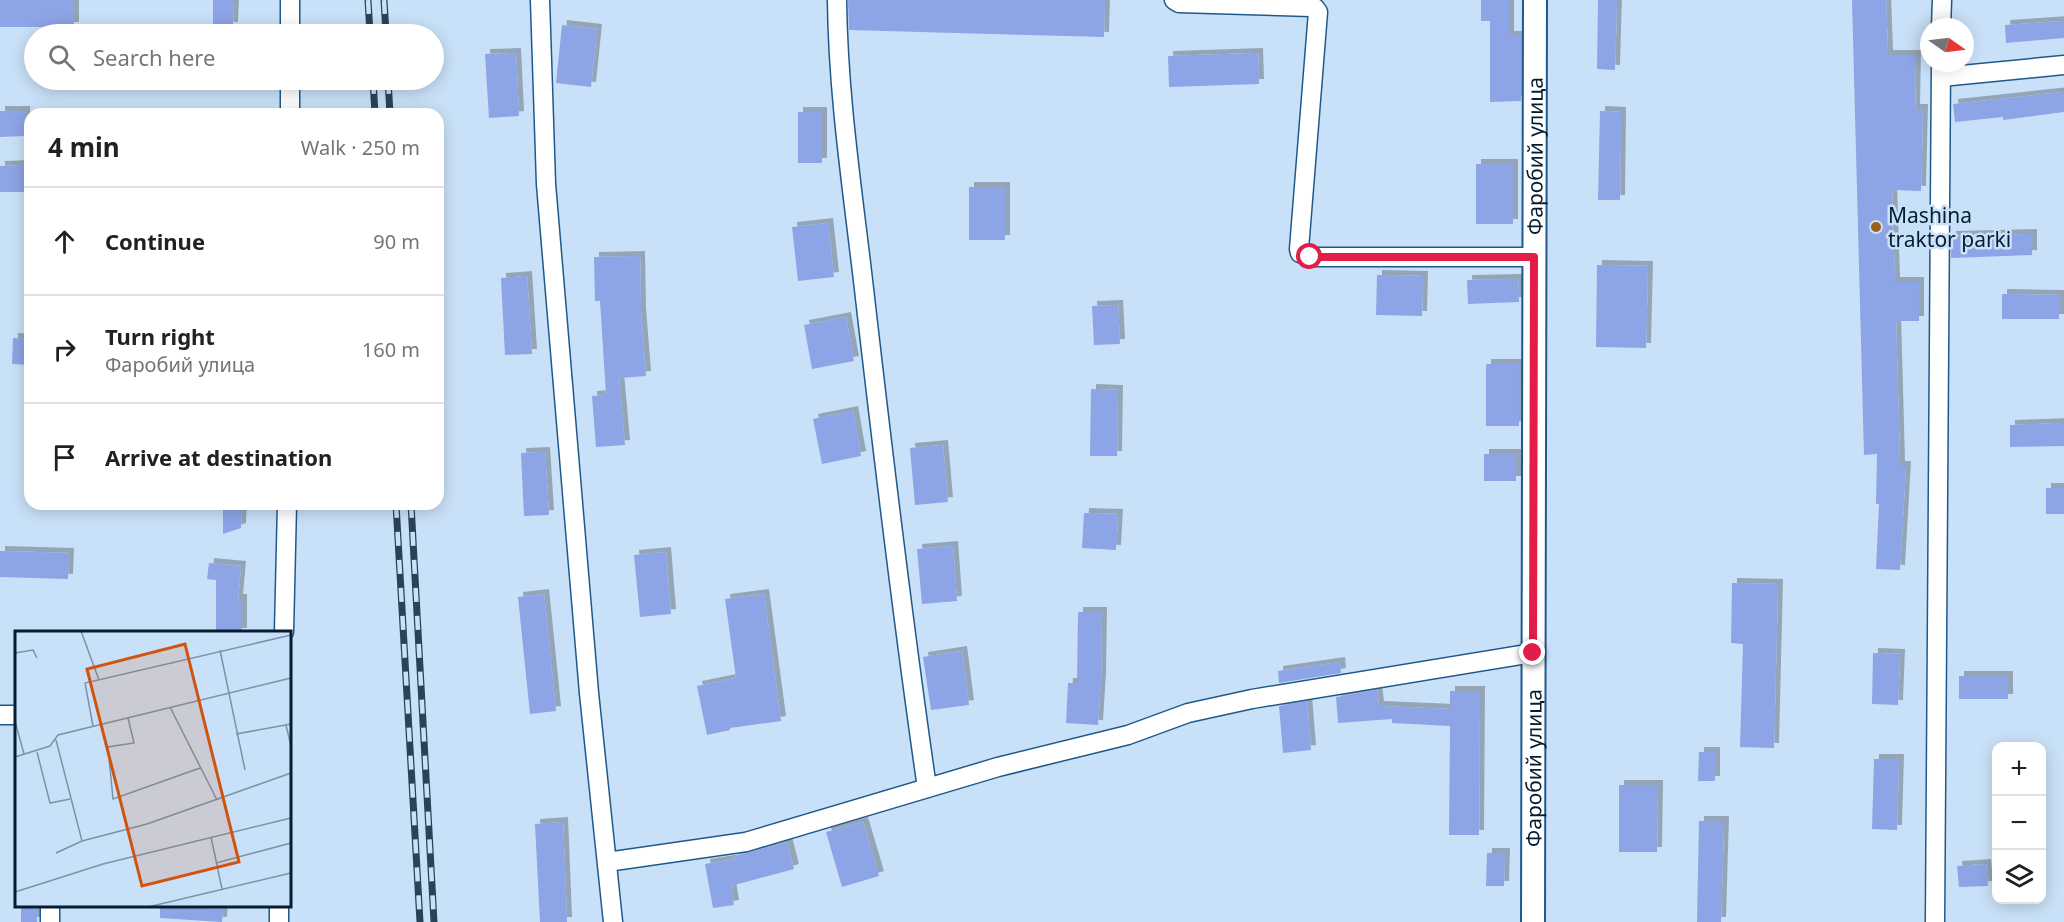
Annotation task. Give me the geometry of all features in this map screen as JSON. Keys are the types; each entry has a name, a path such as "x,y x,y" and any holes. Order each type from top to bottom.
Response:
{"street":[{"path":"290,0 290,24"},
{"path":"540,0 546,195 589,693 613,922"},
{"path":"837,0 838,58 868,324 899,591 927,788"},
{"path":"1174,0 1179,3 1311,7 1318,12 1300,252 1310,257 1534,257"},
{"name":"Фаробий улица","path":"1533,922 1535,0"},
{"path":"1941,0 1941,18"},
{"path":"1974,69 2064,65"},
{"path":"1935,922 1941,72"},
{"path":"290,90 291,108"},
{"path":"284,631 287,510"},
{"path":"607,862 746,842 998,766 1128,735 1188,713 1252,699 1533,653"}],"building":[{"path":"0,0 74,0 74,24 24,24 24,27 0,27"},
{"path":"213,0 234,0 233,24 213,24"},
{"path":"848,0 1105,0 1104,37 849,30"},
{"path":"1481,0 1509,0 1509,36 1521,36 1521,101 1490,102 1490,21 1481,21"},
{"path":"1598,0 1617,0 1615,70 1597,69"},
{"name":"Mashina traktor parki","path":"1852,0 1886,0 1888,55 1916,55 1915,109 1923,109 1921,191 1892,190 1895,282 1919,282 1919,321 1896,321 1900,466 1906,466 1900,570 1876,569 1879,504 1876,504 1877,454 1864,455"},
{"path":"2064,21 2064,38 2006,43 2005,25"},
{"path":"562,25 597,29 591,87 556,83"},
{"path":"516,53 519,116 489,118 485,54"},
{"path":"1258,53 1259,84 1169,87 1168,56"},
{"path":"2064,92 2064,112 2003,120 2003,117 1955,122 1953,104"},
{"path":"0,111 24,111 24,136 0,137"},
{"path":"1600,111 1621,112 1620,200 1598,200"},
{"path":"798,112 822,112 822,163 798,163"},
{"path":"1476,164 1513,164 1513,224 1476,224"},
{"path":"24,165 24,192 0,192 0,166"},
{"path":"969,187 1005,187 1005,240 969,240"},
{"path":"828,223 834,277 798,281 792,227"},
{"path":"2032,234 2032,255 1951,258 1951,236"},
{"path":"640,256 641,313 646,376 619,378 625,445 596,447 592,396 606,395 600,301 595,301 594,257"},
{"path":"1597,265 1648,266 1646,348 1596,347"},
{"path":"1377,275 1423,276 1422,316 1376,315"},
{"path":"527,276 532,354 505,355 501,278"},
{"path":"1518,279 1519,302 1468,304 1467,280"},
{"path":"2002,294 2059,295 2059,319 2002,319"},
{"path":"1118,305 1120,344 1094,345 1092,306"},
{"path":"846,317 854,361 812,369 804,325"},
{"path":"13,338 24,339 24,365 12,364"},
{"path":"1486,364 1519,364 1519,426 1486,426"},
{"path":"1091,389 1118,390 1117,456 1090,456"},
{"path":"853,411 861,456 822,464 813,419"},
{"path":"2064,423 2064,446 2010,447 2010,425"},
{"path":"943,445 948,502 915,505 910,448"},
{"path":"545,452 549,515 524,516 521,453"},
{"path":"1484,454 1516,454 1516,481 1484,481"},
{"path":"2046,488 2064,488 2064,514 2046,514"},
{"path":"223,510 242,510 241,528 223,534"},
{"path":"1084,513 1118,514 1116,550 1082,548"},
{"path":"953,546 957,601 922,604 917,549"},
{"path":"0,551 69,553 68,579 0,577"},
{"path":"666,552 671,614 640,617 634,555"},
{"path":"209,563 241,566 238,599 242,599 242,631 216,631 216,580 207,579"},
{"path":"1732,583 1778,584 1774,748 1740,747 1743,644 1731,643"},
{"path":"544,594 556,711 530,714 518,597"},
{"path":"764,594 781,721 730,728 730,730 707,735 697,686 736,678 725,599"},
{"path":"1078,612 1102,612 1098,725 1066,723 1068,683 1077,683"},
{"path":"962,651 969,705 931,710 923,657"},
{"path":"1873,653 1900,654 1898,705 1872,704"},
{"path":"1340,662 1341,673 1279,683 1278,671"},
{"path":"1959,676 2008,676 2008,699 1959,699"},
{"path":"1377,690 1379,706 1450,709 1450,691 1480,691 1479,835 1449,835 1450,726 1392,723 1392,719 1338,723 1336,697"},
{"path":"1307,701 1311,750 1283,753 1279,706"},
{"path":"1699,752 1715,752 1715,781 1698,781"},
{"path":"1874,759 1899,759 1897,830 1872,829"},
{"path":"1619,785 1658,785 1657,852 1619,852"},
{"path":"1699,821 1724,821 1721,922 1697,922"},
{"path":"563,822 567,922 540,922 535,824"},
{"path":"863,822 879,876 842,887 826,832"},
{"path":"787,842 794,869 731,886 734,905 713,908 705,864 736,859 735,856"},
{"path":"1487,853 1505,853 1504,886 1486,886"},
{"path":"1986,864 1988,886 1959,887 1957,866"},
{"path":"21,907 37,907 37,922 21,922"},
{"path":"160,907 223,909 222,922 160,918"}],"railway":[{"path":"368,0 369,24"},
{"path":"384,0 385,24"},
{"path":"374,90 375,108"},
{"path":"389,90 390,108"},
{"path":"396,510 420,922"},
{"path":"411,510 434,922"}],"place":[{"name":"Mashina traktor parki","path":"1876,227"}],"route":[{"path":"1310,257 1534,257 1533,653"}]}
